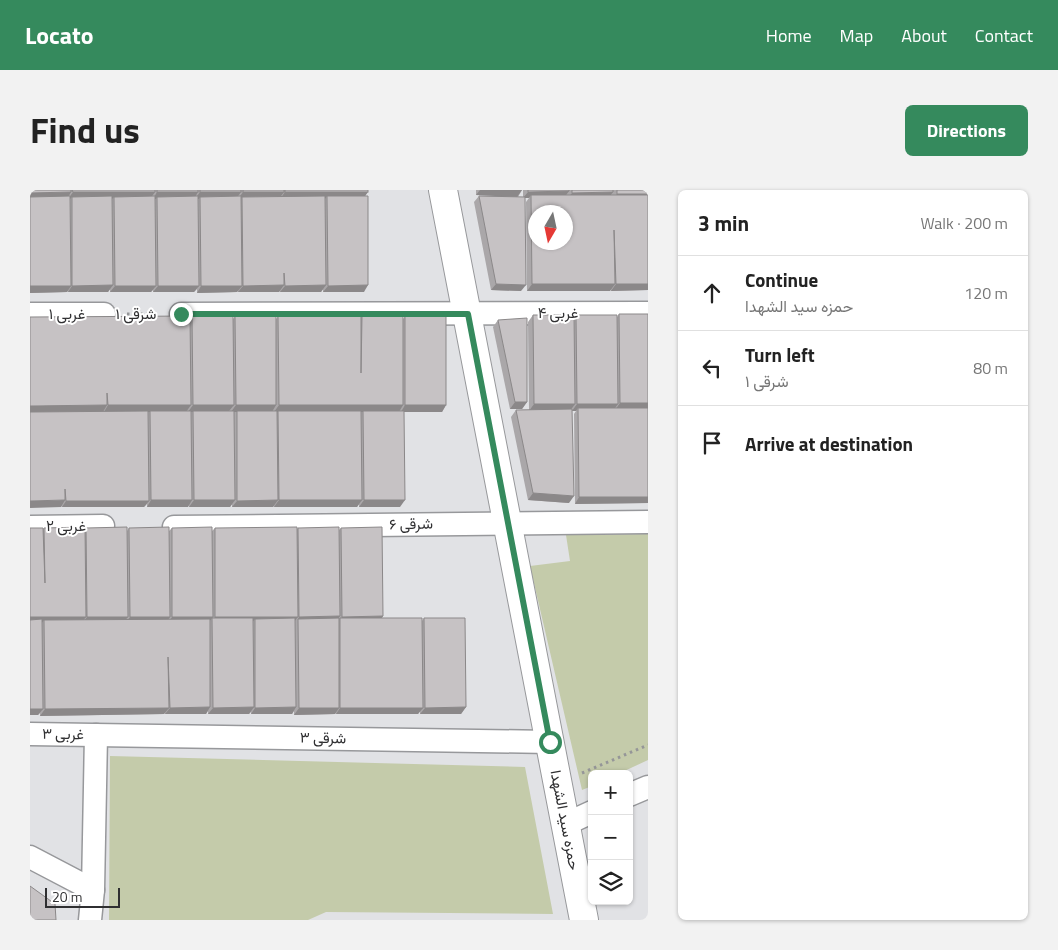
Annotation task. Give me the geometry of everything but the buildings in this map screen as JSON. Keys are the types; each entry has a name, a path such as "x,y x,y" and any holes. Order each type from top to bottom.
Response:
{"street":[{"name":"حمزه سید الشهدا","path":"443,190 584,920"},
{"name":"۴ غربی","path":"468,314 648,313"},
{"name":"۱ غربی","path":"30,314 104,314"},
{"path":"181,314 468,314"},
{"name":"۶ شرقی","path":"174,527 648,522"},
{"name":"۲ غربی","path":"30,527 103,526"},
{"name":"۳ غربی","path":"30,734 96,735"},
{"path":"90,920 93,890 96,735"},
{"name":"۳ شرقی","path":"96,735 550,742"},
{"path":"633,793 648,786"},
{"path":"566,824 588,814"},
{"path":"30,858 93,890"}],"path":[{"name":"۱ شرقی","path":"104,314 181,314"},
{"path":"556,778 578,774 648,745"}],"green space":[{"path":"648,534 648,760 627,770 588,770 588,788 582,790 530,566 570,561 566,535"},
{"path":"110,756 525,767 553,914 326,912 308,920 109,920"}],"route":[{"path":"181,314 468,314 550,742"}]}
